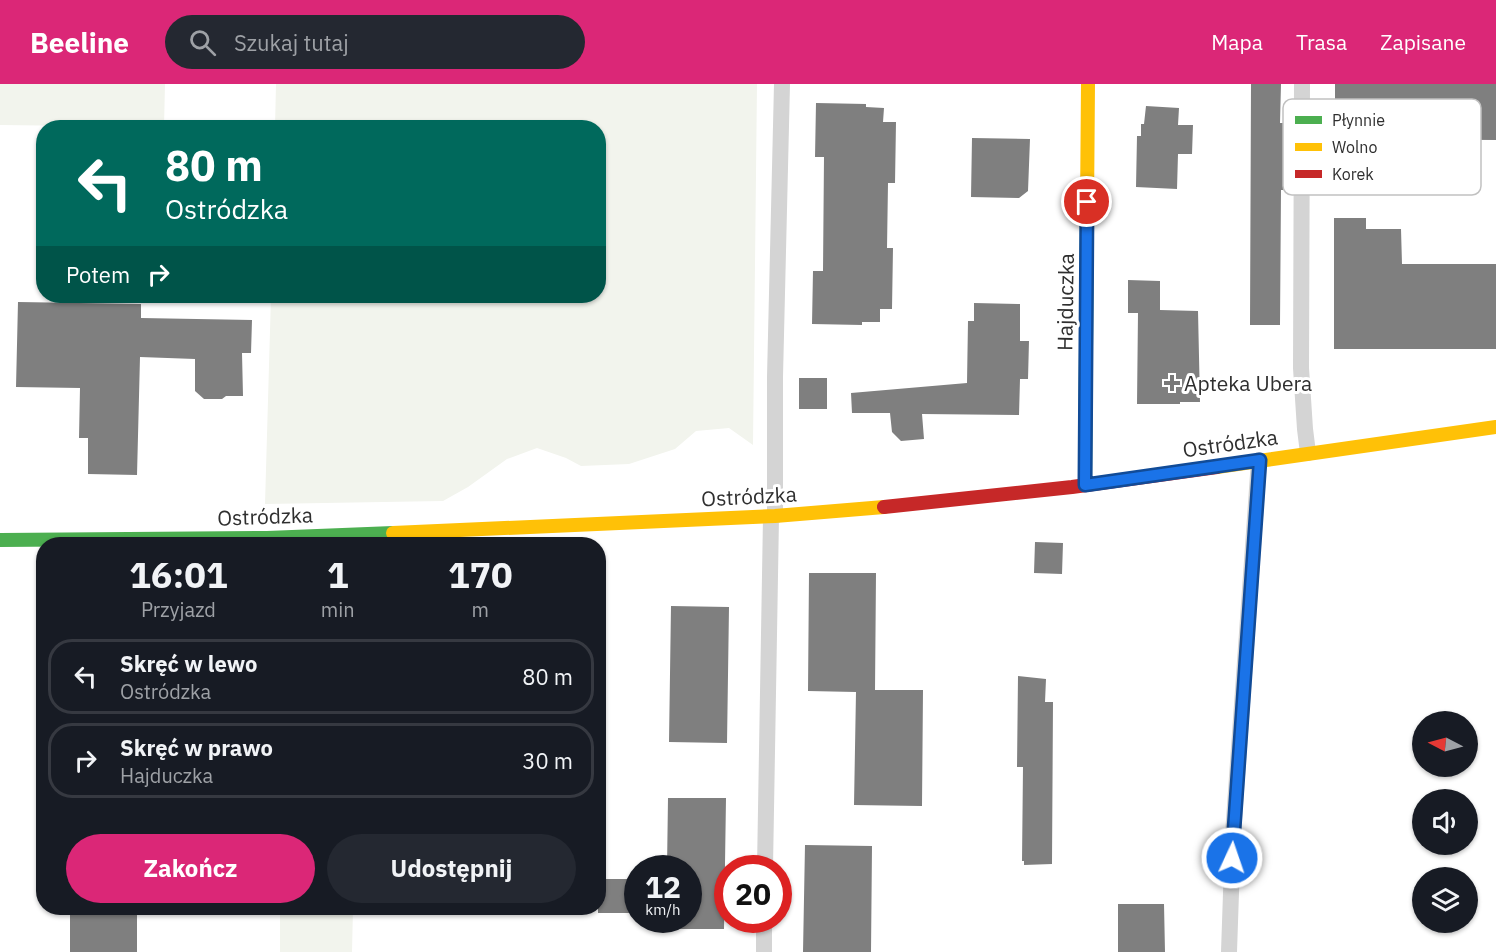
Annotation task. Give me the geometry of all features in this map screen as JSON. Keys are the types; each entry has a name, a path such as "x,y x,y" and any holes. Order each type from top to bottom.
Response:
{"street":[{"name":"Hajduczka","path":"1085,485 1088,84"},
{"name":"Ostródzka","path":"293,537 773,516 948,501 1085,485 1496,427"},
{"name":"Ostródzka","path":"0,540 36,540"}],"lane":[{"path":"765,855 782,84"},
{"path":"1302,84 1302,99"},
{"path":"1302,195 1301,368 1308,453"},
{"path":"1229,952 1233,834 1260,460"},
{"path":"764,933 764,952"}],"shaded area":[{"path":"0,84 165,84 164,120 36,120 36,125 0,125"},
{"path":"276,84 757,84 753,445 729,428 696,431 675,449 629,464 581,466 537,448 507,459 468,487 443,501 265,504 271,303 606,303 606,120 275,120"},
{"path":"280,915 353,915 352,952 280,952"}],"building":[{"path":"1251,84 1281,84 1283,190 1281,190 1280,325 1250,325"},
{"path":"1335,84 1496,84 1496,140 1481,140 1481,99 1335,99"},
{"path":"816,103 866,104 866,107 884,108 883,122 896,122 895,183 888,183 887,248 893,248 892,309 880,309 880,322 862,322 862,325 812,324 813,271 823,271 824,157 815,157"},
{"path":"1146,106 1179,108 1178,125 1193,125 1192,154 1178,154 1177,189 1136,187 1137,136 1141,136 1141,124 1144,124"},
{"path":"972,138 1030,139 1028,191 1019,198 971,197"},
{"path":"1334,218 1366,218 1366,229 1401,229 1402,264 1496,264 1496,349 1334,349"},
{"path":"1128,280 1160,281 1160,310 1198,311 1200,402 1137,404 1138,313 1128,313"},
{"path":"18,302 141,304 141,318 252,320 251,353 242,353 243,396 204,399 195,391 195,359 140,357 137,475 88,474 88,438 79,438 80,388 16,387"},
{"path":"974,303 1020,304 1020,341 1029,341 1028,379 1020,379 1019,415 922,414 924,439 901,441 892,432 890,413 852,413 851,393 967,383 968,321 974,321"},
{"path":"799,378 827,378 827,409 799,409"},
{"path":"1035,542 1063,543 1062,574 1034,573"},
{"path":"809,573 876,573 875,690 923,690 922,806 854,805 856,692 808,691"},
{"path":"671,606 729,607 727,743 669,742"},
{"path":"1018,676 1046,679 1045,702 1053,702 1052,864 1024,865 1022,861 1023,767 1017,767"},
{"path":"668,798 726,798 725,855 714,855 714,929 702,929 702,855 667,855"},
{"path":"805,845 872,846 871,952 803,952"},
{"path":"606,879 624,879 624,913 606,913"},
{"path":"1118,904 1164,904 1165,952 1118,952"},
{"path":"70,915 137,915 137,952 70,952"}],"traffic: fast":[{"path":"1085,485 1087,209"},
{"path":"292,537 393,533"},
{"path":"0,540 36,540"}],"traffic: slow":[{"path":"1087,209 1088,84"},
{"path":"1217,467 1496,427"},
{"path":"393,533 775,516 884,507"}],"traffic: jam":[{"path":"884,507 1072,487 1217,467"}],"place":[{"name":"Apteka Ubera","path":"1172,383"}],"route":[{"path":"1087,202 1085,485 1260,460 1232,858"}]}
